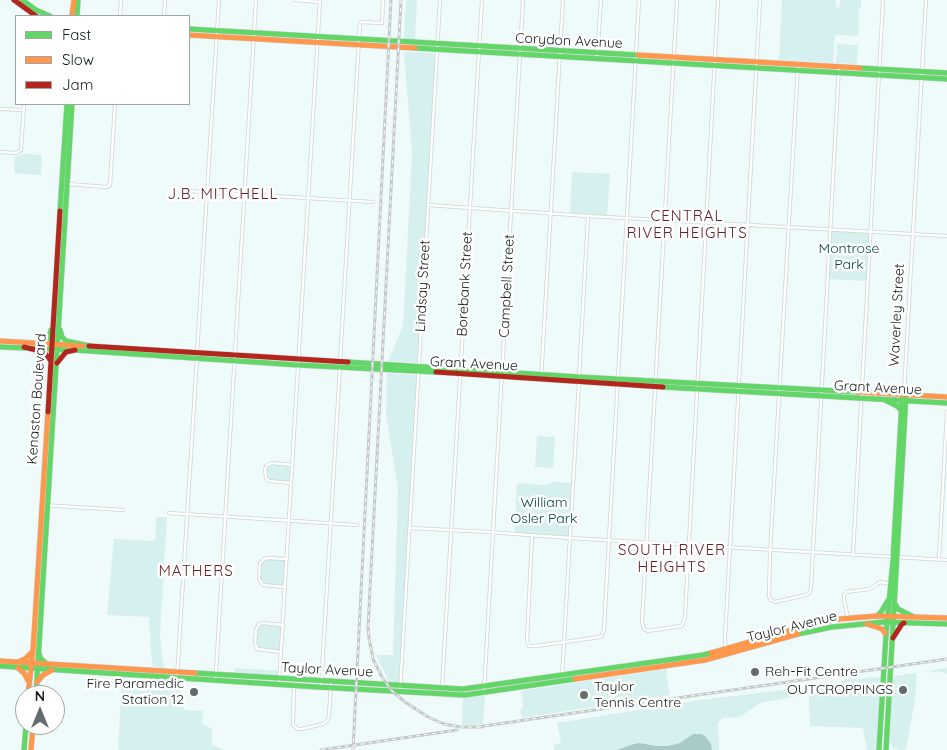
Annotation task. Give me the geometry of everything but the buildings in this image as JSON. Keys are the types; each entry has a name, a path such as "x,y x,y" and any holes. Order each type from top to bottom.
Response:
{"main road":[{"path":"14,0 37,15"},
{"path":"22,0 37,15"},
{"path":"72,15 74,0"},
{"path":"77,15 78,0"},
{"name":"Corydon Avenue","path":"190,29 216,34"},
{"name":"Corydon Avenue","path":"190,35 254,36 880,72 947,79"},
{"name":"Corydon Avenue","path":"922,75 947,73"},
{"name":"Kenaston Boulevard","path":"36,684 36,652 54,363 54,316 67,105"},
{"name":"Kenaston Boulevard","path":"54,347 58,327 72,105"},
{"path":"36,343 44,342 50,337 54,316"},
{"path":"58,327 66,341 90,346"},
{"name":"Grant Avenue","path":"0,341 36,343 74,350 821,393 947,397"},
{"name":"Grant Avenue","path":"0,346 24,348 90,346 197,356"},
{"path":"24,348 44,352 54,363 66,352 74,350"},
{"name":"Grant Avenue","path":"861,395 882,399 904,397 947,403"},
{"name":"Waverley Street","path":"879,750 886,635 895,604 901,411 904,397"},
{"name":"Waverley Street","path":"886,750 893,638 890,596 895,557 904,397"},
{"path":"882,399 897,406 901,411"},
{"path":"877,616 890,596"},
{"path":"895,604 898,609 915,617"},
{"name":"Taylor Avenue","path":"401,689 484,690 705,660 810,625 848,618 877,616 906,623 947,624"},
{"name":"Taylor Avenue","path":"37,667 48,665 215,678 401,689 453,695 562,676 726,652 817,630 891,619 915,617 947,618"},
{"path":"864,623 882,629 886,635"},
{"path":"893,638 902,624 906,623"},
{"path":"29,682 18,665 36,652 48,665"},
{"name":"Kenaston Boulevard","path":"29,685 31,666 36,652"},
{"name":"Taylor Avenue","path":"0,662 52,670 177,675"},
{"path":"643,669 650,663"},
{"name":"Taylor Avenue","path":"0,666 18,665"},
{"path":"36,684 43,675 52,670"},
{"name":"Taylor Avenue","path":"279,682 294,685 321,684"},
{"path":"24,750 25,735"},
{"path":"31,750 32,735"}],"street":[{"path":"120,15 121,0"},
{"path":"164,15 165,0"},
{"path":"177,675 219,0"},
{"path":"215,678 256,0"},
{"path":"279,682 319,1 294,0"},
{"path":"321,684 360,22 382,23 383,0"},
{"name":"Lindsay Street","path":"401,689 440,0"},
{"name":"Borebank Street","path":"442,688 482,0"},
{"name":"Campbell Street","path":"484,690 523,0"},
{"path":"541,377 563,0"},
{"path":"597,57 601,0"},
{"path":"532,536 528,643 532,647 598,638 602,635 639,0"},
{"path":"678,0 642,621 644,629 648,631 677,627 683,624 685,617 718,0"},
{"path":"726,652 738,388 760,0"},
{"path":"853,554 884,0"},
{"name":"Waverley Street","path":"904,397 926,0"},
{"path":"798,68 771,550 770,596 771,600 775,602 806,595 810,592 811,587 839,70"},
{"path":"0,152 15,153 21,150 24,105"},
{"path":"68,184 107,187 110,185 115,105"},
{"path":"0,109 24,110"},
{"path":"189,191 373,202"},
{"path":"428,205 550,214 947,236"},
{"path":"562,676 588,216"},
{"path":"940,559 947,412"},
{"path":"291,483 269,481 266,478 265,469 267,465 272,463 292,465"},
{"path":"44,506 123,510"},
{"path":"169,513 357,525"},
{"path":"410,528 947,560"},
{"path":"285,587 263,585 259,581 260,563 267,558 287,560"},
{"path":"848,618 844,600 846,592 870,589 881,582 891,584"},
{"path":"281,652 257,650 255,643 256,630 259,624 283,625"},
{"path":"294,685 292,722 298,729 323,724 328,720 331,685"}],"green space":[{"path":"406,0 417,0 415,40 404,39"},
{"path":"782,0 836,0 836,7 839,7 840,0 861,0 858,36 835,35 833,63 779,60"},
{"path":"837,44 858,45 857,64 836,63"},
{"path":"404,52 437,53 419,363 388,361 403,326 412,154"},
{"path":"23,154 42,155 41,175 14,173 15,157"},
{"path":"572,172 610,174 607,217 570,215"},
{"name":"Montrose Park","path":"831,229 871,231 868,281 827,279"},
{"path":"387,373 419,375 399,682 389,682 376,655 393,655 398,490 386,413"},
{"path":"537,436 555,437 553,468 535,467"},
{"path":"272,463 292,465 291,483 269,481 266,478 265,469 267,465"},
{"name":"William Osler Park","path":"552,482 572,483 570,538 514,534 517,483 545,485"},
{"path":"156,517 167,517 160,633 165,668 153,667 149,617 107,615 114,539 155,541"},
{"path":"264,559 287,559 285,587 266,585 259,581 260,563"},
{"path":"259,626 281,627 280,648 278,650 261,649 257,646 257,630"},
{"path":"235,668 280,671 279,679 234,676"},
{"path":"947,668 947,674 937,671 936,673 929,671 917,673 915,699 906,748 900,750 893,748 889,740 892,681 895,676"},
{"name":"Taylor Tennis Centre","path":"666,669 670,695 522,718 520,710 523,706 521,691"},
{"path":"122,675 182,678 181,704 185,710 203,711 202,723 212,729 212,745 224,750 118,750"},
{"path":"886,677 880,750 867,750 863,728 810,726 809,694 760,703 740,717 723,718 718,723 719,750 554,750 554,745 561,743 557,723 701,700 833,684 848,679"},
{"path":"485,696 483,724 467,725 462,725 463,699 445,697"}],"shaded area":[{"path":"693,734 705,736 711,744 712,750 617,750 639,743 668,746 680,743"}],"railway":[{"path":"353,750 391,0"},
{"path":"401,0 368,627 369,638 373,659 382,677 392,691 405,702 428,717 444,724 461,727 482,727"},
{"path":"477,727 947,659"},
{"path":"321,750 457,730"}],"traffic: fast":[{"path":"22,0 36,10 48,15"},
{"path":"77,15 78,0"},
{"path":"190,29 638,55"},
{"path":"415,48 947,79"},
{"path":"860,68 947,73"},
{"path":"60,211 67,105"},
{"path":"37,685 72,105"},
{"path":"36,343 44,342 49,337 51,330"},
{"path":"60,330 62,337 66,341 90,346"},
{"path":"0,347 26,348"},
{"path":"32,348 68,350"},
{"path":"74,350 436,372"},
{"path":"348,362 858,392"},
{"path":"663,387 947,403"},
{"path":"886,750 906,395"},
{"path":"879,750 893,560 902,399"},
{"path":"885,400 901,410"},
{"path":"877,616 889,599"},
{"path":"895,604 898,609 912,616"},
{"path":"798,634 832,627 884,622 947,624"},
{"path":"195,673 463,689 711,653"},
{"path":"39,654 41,659 48,665"},
{"path":"0,666 465,695 575,679"},
{"path":"24,750 25,735"}],"traffic: slow":[{"path":"72,15 74,0"},
{"path":"190,35 415,48"},
{"path":"638,55 860,68"},
{"path":"0,341 83,346"},
{"path":"858,392 947,397"},
{"path":"29,685 33,651 48,412"},
{"path":"711,653 810,625 839,619 877,616 947,618"},
{"path":"867,624 882,629 885,633"},
{"path":"575,679 705,660 798,634"},
{"path":"18,662 25,659 33,651"},
{"path":"0,661 195,673"},
{"path":"18,668 24,673 29,682"},
{"path":"37,682 43,675 52,670"},
{"path":"31,750 32,735"}],"traffic: jam":[{"path":"14,0 35,15"},
{"path":"48,412 60,211"},
{"path":"89,346 348,362"},
{"path":"24,347 44,352 51,361"},
{"path":"57,363 66,352 75,350"},
{"path":"436,372 663,387"},
{"path":"893,638 904,623"}],"place":[{"name":"Reh-Fit Centre","path":"755,672"},
{"name":"OUTCROPPINGS","path":"903,690"},
{"name":"Fire Paramedic Station 12","path":"194,692"},
{"name":"Taylor Tennis Centre","path":"584,695"}],"district":[{"name":"J.B. MITCHELL","path":"223,194"},
{"name":"CENTRAL RIVER HEIGHTS","path":"687,224"},
{"name":"SOUTH RIVER HEIGHTS","path":"672,558"},
{"name":"MATHERS","path":"196,571"}]}
